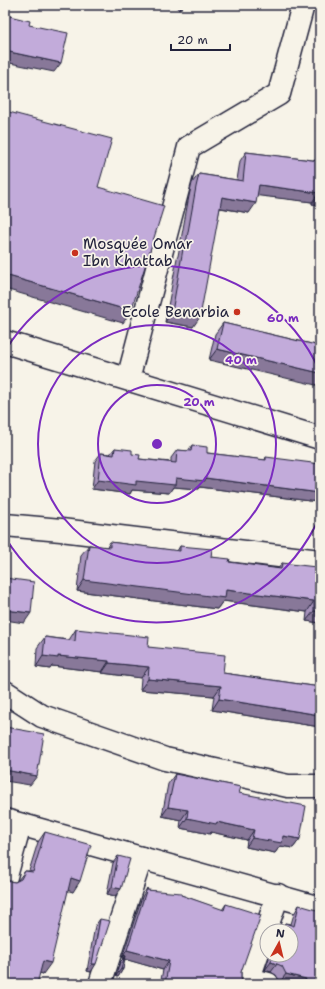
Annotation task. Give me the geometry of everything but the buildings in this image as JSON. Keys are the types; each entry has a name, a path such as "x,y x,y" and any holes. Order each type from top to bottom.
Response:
{"street":[{"path":"128,379 189,147 279,94 303,5"},
{"path":"5,342 320,438"},
{"path":"5,525 69,531 320,561"},
{"path":"5,692 42,716 165,759 288,786 320,786"},
{"path":"5,880 13,822 320,908"},
{"path":"100,984 140,858"},
{"path":"255,982 278,896"}],"place":[{"name":"Mosquée Omar Ibn Khattab","path":"75,253"},
{"name":"Ecole Benarbia","path":"237,312"}]}
